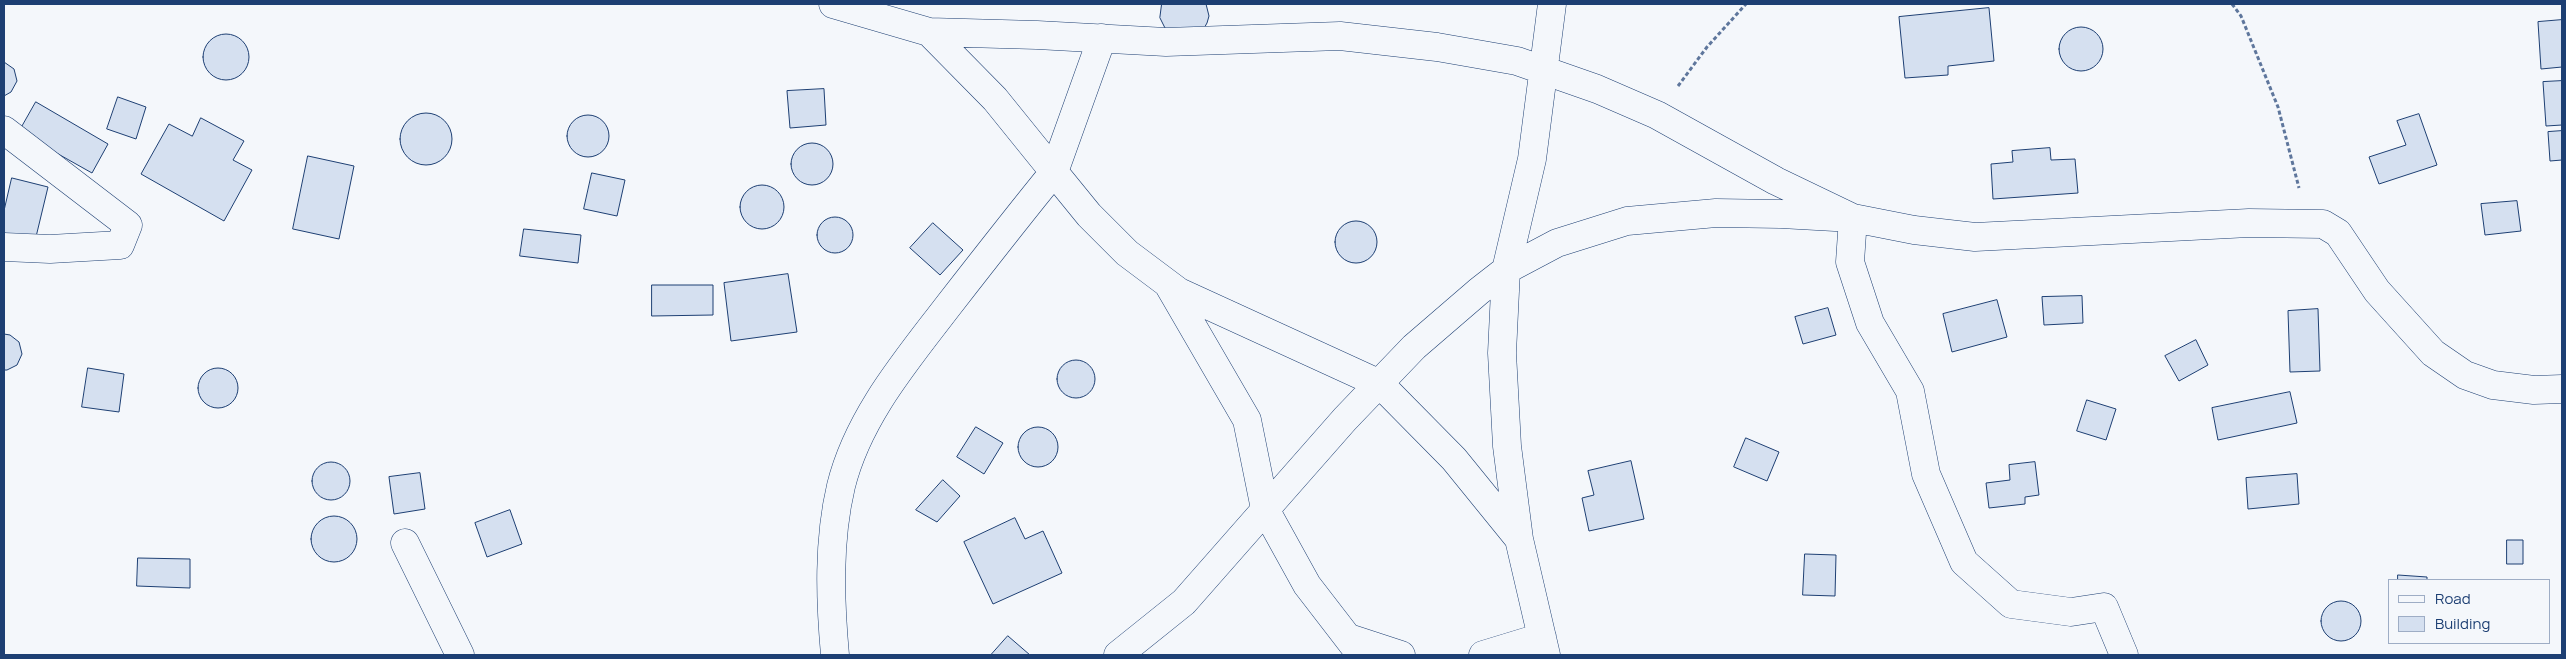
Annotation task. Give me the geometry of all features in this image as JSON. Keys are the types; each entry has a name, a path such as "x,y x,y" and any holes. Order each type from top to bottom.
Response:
{"street":[{"path":"833,4 929,32 1166,42 1340,36 1437,47 1517,61 1545,70 1657,115 1776,181 1853,218"},
{"path":"1483,655 1544,646 1519,539 1508,446 1502,353 1506,270 1532,159 1545,70 1552,4"},
{"path":"929,32 995,99 1089,215 1114,240 1179,292 1380,384 1454,459 1519,539"},
{"path":"835,655 832,620 832,538 841,485 861,430 918,344 1054,172 1102,38"},
{"path":"4,130 128,225 120,246 50,249 4,247"},
{"path":"1118,655 1184,602 1345,420 1414,347 1506,270 1557,243 1627,221 1716,213 1853,218 1914,230 1975,237 2240,224 2323,224 2338,234 2377,291 2433,353 2465,375 2493,385 2534,390 2562,389"},
{"path":"1853,218 1850,262 1870,324 1910,391 1926,474 1964,562 2011,604 2071,612 2104,607 2124,655"},
{"path":"1166,282 1247,420 1265,509 1307,585 1355,647 1401,655"},
{"path":"406,543 460,655"}],"path":[{"path":"1657,115 1707,47 1746,4"},
{"path":"2232,4 2241,16 2278,107 2307,223"}],"building":[{"path":"1162,4 1206,4 1209,16 1207,23 1203,30 1167,32 1160,18"},
{"path":"1989,8 1994,61 1948,66 1948,75 1905,78 1899,17"},
{"path":"2562,20 2562,67 2541,69 2538,22"},
{"path":"2077,27 2085,27 2097,33 2103,49 2097,65 2085,71 2077,71 2065,65 2059,53 2059,45 2065,33"},
{"path":"226,34 239,38 245,44 249,57 245,70 239,76 226,80 213,76 207,70 203,57 207,44 213,38"},
{"path":"4,62 14,69 17,81 11,92 4,96"},
{"path":"2562,81 2562,125 2546,126 2543,82"},
{"path":"824,89 826,125 790,128 787,91"},
{"path":"118,97 146,107 136,139 107,129"},
{"path":"36,102 108,144 92,173 19,132"},
{"path":"426,113 436,115 444,121 450,129 452,139 450,149 444,157 436,163 426,165 416,163 408,157 402,149 400,139 402,129 408,121 416,115"},
{"path":"2419,114 2437,165 2379,184 2369,157 2406,145 2397,121"},
{"path":"592,115 600,118 606,124 609,136 606,148 600,154 584,157 576,154 570,148 567,132 570,124 576,118"},
{"path":"201,118 244,141 233,160 252,170 224,221 141,174 169,124 192,136"},
{"path":"2562,131 2562,160 2550,161 2548,132"},
{"path":"808,143 816,143 827,149 833,164 827,179 816,185 808,185 797,179 791,168 791,160 797,149"},
{"path":"2050,148 2051,160 2075,159 2078,193 1993,199 1991,164 2013,162 2012,151"},
{"path":"308,156 354,166 339,239 293,229"},
{"path":"592,173 625,180 617,216 584,209"},
{"path":"12,178 48,187 35,241 4,233 4,211"},
{"path":"762,185 774,189 780,195 784,207 780,219 774,225 762,229 750,225 744,219 740,207 744,195 750,189"},
{"path":"2517,201 2521,231 2485,235 2481,204"},
{"path":"835,217 847,223 853,235 847,247 835,253 823,247 817,235 823,223"},
{"path":"1360,221 1368,224 1374,230 1377,242 1374,254 1368,260 1352,263 1344,260 1338,254 1335,238 1338,230 1344,224"},
{"path":"933,223 963,250 940,275 910,248"},
{"path":"524,229 581,235 578,263 520,256"},
{"path":"788,274 797,332 731,341 724,283"},
{"path":"652,285 713,285 713,315 652,316"},
{"path":"2082,296 2083,323 2044,325 2042,297"},
{"path":"1997,300 2007,337 1952,352 1943,314"},
{"path":"1828,308 1836,335 1803,344 1795,317"},
{"path":"2318,309 2320,371 2290,372 2288,311"},
{"path":"4,334 10,335 19,342 22,354 17,365 7,370 4,370"},
{"path":"2196,340 2208,365 2179,381 2165,356"},
{"path":"1076,360 1089,366 1095,379 1089,392 1076,398 1063,392 1057,379 1063,366"},
{"path":"88,368 124,374 119,412 82,407"},
{"path":"222,368 229,371 235,377 238,388 237,396 229,405 222,408 214,408 207,405 199,396 198,384 201,377 210,369"},
{"path":"2290,392 2297,423 2218,440 2212,408"},
{"path":"2087,400 2116,409 2106,440 2077,431"},
{"path":"976,427 1003,443 984,474 957,457"},
{"path":"1034,427 1042,427 1049,430 1055,436 1058,447 1055,458 1049,464 1042,467 1034,467 1027,464 1021,458 1018,451 1018,443 1021,436 1027,430"},
{"path":"1746,438 1779,452 1767,481 1734,467"},
{"path":"1631,461 1644,519 1589,531 1582,498 1594,495 1588,471"},
{"path":"331,462 344,468 350,481 344,494 331,500 318,494 312,481 318,468"},
{"path":"2035,462 2039,495 2025,497 2025,504 1989,508 1986,483 2010,480 2009,465"},
{"path":"420,473 425,509 394,514 389,477"},
{"path":"2297,474 2299,504 2248,509 2246,478"},
{"path":"943,480 960,496 937,522 916,510"},
{"path":"510,510 522,544 487,557 475,523"},
{"path":"334,516 347,520 353,526 357,539 353,552 347,558 334,562 321,558 315,552 311,539 315,526 321,520"},
{"path":"1015,518 1025,539 1043,531 1062,573 993,604 964,542"},
{"path":"2507,540 2523,540 2523,564 2507,564"},
{"path":"1805,554 1836,555 1835,596 1803,595"},
{"path":"138,558 190,559 190,588 137,586"},
{"path":"2398,575 2427,577 2427,579 2398,579"},
{"path":"2341,601 2355,607 2361,621 2355,635 2341,641 2327,635 2321,621 2327,607"},
{"path":"1008,636 1030,655 991,655"}]}
